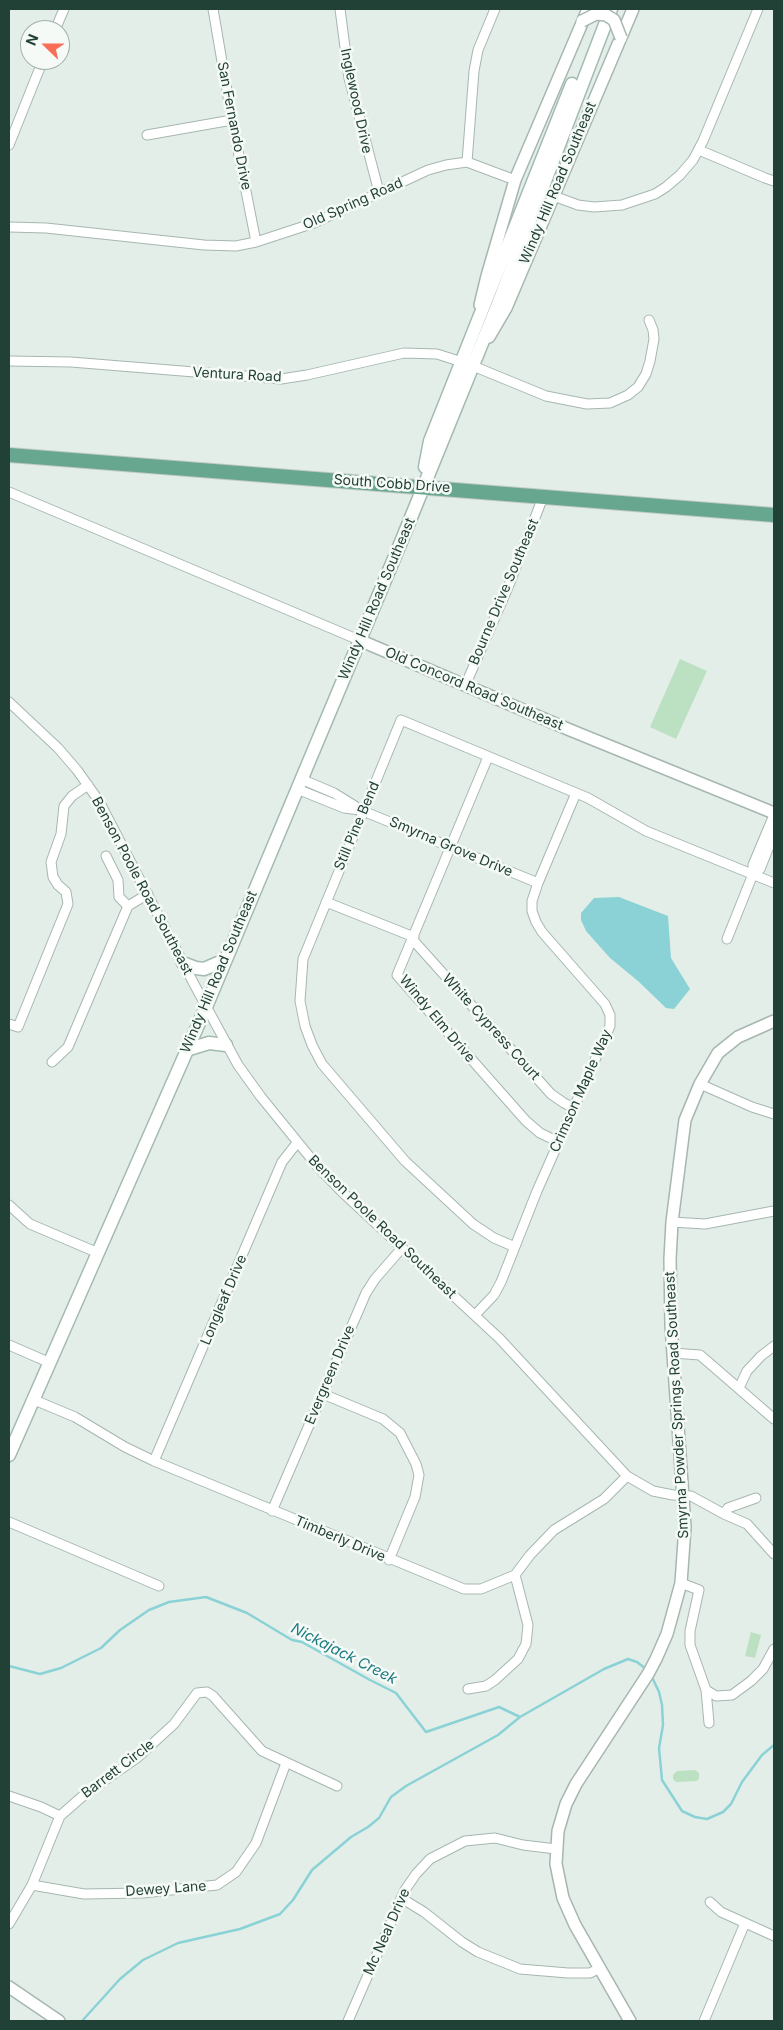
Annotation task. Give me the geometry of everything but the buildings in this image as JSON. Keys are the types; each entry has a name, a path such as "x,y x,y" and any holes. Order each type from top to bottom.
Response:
{"main road":[{"name":"Windy Hill Road Southeast","path":"471,361 478,318 602,9"},
{"name":"Windy Hill Road Southeast","path":"9,1455 96,1252 206,1007 423,487 430,442 471,361 610,9"},
{"name":"South Cobb Drive","path":"9,455 774,515"},
{"path":"183,963 204,969 225,960"},
{"path":"186,1050 209,1043 226,1045"}],"street":[{"name":"San Fernando Drive","path":"213,9 256,242"},
{"name":"Inglewood Drive","path":"340,9 349,78 378,192"},
{"name":"Windy Hill Road Southeast","path":"478,318 487,276 515,180 588,9"},
{"name":"Windy Hill Road Southeast","path":"471,361 506,308 633,9"},
{"path":"559,198 578,205 600,208 622,205 643,200 673,181 687,167 699,150 758,9"},
{"path":"492,10 478,50 474,71 466,162 515,180"},
{"path":"582,21 596,14 606,15 614,20 621,38"},
{"path":"9,145 39,70"},
{"path":"147,135 232,120"},
{"path":"699,150 774,181"},
{"name":"Old Spring Road","path":"9,227 46,228 204,245 236,246 256,242 314,224 378,192 428,170 466,162"},
{"name":"Ventura Road","path":"9,361 71,362 281,379 404,353 438,354 471,361 546,396 587,404 610,403 628,395 638,386 646,374 654,339 653,330 648,320"},
{"name":"Old Concord Road Southeast","path":"9,492 465,686 774,814"},
{"name":"Bourne Drive Southeast","path":"465,686 509,585 543,497"},
{"name":"Benson Poole Road Southeast","path":"9,702 58,748 99,801 226,1045 261,1097 297,1142 341,1191 500,1339 627,1476 653,1491 672,1496 691,1496 747,1524 774,1554"},
{"name":"Still Pine Bend","path":"515,1247 494,1238 473,1224 404,1160 335,1081 318,1058 305,1026 300,988 304,959 400,720 576,793 646,831 774,883"},
{"name":"Windy Elm Drive","path":"488,757 397,976 526,1122 540,1133 559,1142"},
{"name":"Smyrna Grove Drive","path":"299,784 344,808 363,810 538,883"},
{"path":"9,1024 18,1027 68,904 66,892 53,878 51,862 61,834 64,806 72,796 88,785"},
{"name":"Crimson Maple Way","path":"475,1316 498,1288 559,1142 609,1032 611,1020 608,1009 602,999 542,932 536,922 532,906 538,883 576,793"},
{"path":"727,939 753,874 760,869 764,847 774,814"},
{"path":"764,847 774,834"},
{"path":"106,856 118,880 119,897 128,906"},
{"path":"52,1062 68,1047 128,906 148,894"},
{"path":"326,902 413,939"},
{"name":"White Cypress Court","path":"413,939 551,1094 574,1108"},
{"name":"Smyrna Powder Springs Road Southeast","path":"630,2021 575,1925 563,1898 558,1878 556,1849 561,1817 570,1794 656,1659 666,1634 681,1583 685,1543 670,1276 672,1222 685,1120 700,1084 718,1053 747,1032 774,1021"},
{"path":"700,1084 752,1107 774,1114"},
{"name":"Longleaf Drive","path":"154,1461 278,1171 297,1142"},
{"path":"9,1205 30,1224 96,1252"},
{"path":"672,1222 705,1224 774,1211"},
{"name":"Evergreen Drive","path":"272,1510 366,1294 375,1279 402,1248"},
{"path":"9,1345 48,1362"},
{"path":"739,1388 747,1371 774,1346"},
{"path":"673,1353 700,1355 774,1419"},
{"path":"323,1394 383,1419 400,1434 416,1464 419,1475 416,1498 389,1560"},
{"name":"Timberly Drive","path":"32,1399 75,1418 125,1447 154,1461 464,1590 481,1589 515,1575"},
{"path":"468,1689 477,1689 495,1680 518,1659 526,1644 528,1625 515,1575 530,1555 554,1530 604,1499 627,1476"},
{"path":"724,1514 728,1508 756,1498"},
{"path":"9,1522 159,1586"},
{"path":"681,1583 700,1590 690,1631 690,1645 706,1690 709,1723"},
{"path":"706,1690 716,1696 732,1695 752,1681 763,1669 774,1649"},
{"name":"Barrett Circle","path":"9,1924 32,1885 60,1816 84,1795 138,1757 174,1724 194,1696 202,1692 207,1692 218,1700 258,1748 337,1786"},
{"name":"Dewey Lane","path":"32,1885 84,1894 143,1893 217,1885 236,1872 256,1843 286,1763"},
{"path":"9,1796 60,1816"},
{"name":"Mc Neal Drive","path":"348,2021 404,1890 430,1859 465,1841 495,1838 522,1845 556,1849"},
{"path":"401,1898 424,1912 478,1952 520,1968 568,1973 590,1973 600,1968"},
{"path":"710,1902 721,1912 774,1936"},
{"path":"704,2021 745,1923"},
{"path":"9,1986 59,2021"}],"green space":[{"path":"680,659 707,671 676,739 650,727"},
{"path":"751,1632 761,1635 755,1658 745,1656"},
{"path":"695,1770 699,1773 697,1781 676,1782 673,1779 673,1775 677,1771"}],"water":[{"path":"619,897 668,916 671,958 690,989 674,1009 666,1008 610,958 586,931 581,920 581,913 594,898"}],"waterway":[{"name":"Nickajack Creek","path":"9,1666 40,1674 61,1668 101,1648 120,1630 149,1610 169,1602 206,1597 247,1613 292,1640 302,1642 396,1693 426,1732 499,1707 520,1717"},
{"path":"82,2021 120,1979 143,1960 178,1943 240,1929 280,1914 293,1900 312,1870 351,1837 379,1818 391,1797 406,1786 498,1735 520,1717 604,1669 628,1659 637,1662 646,1669"},
{"name":"Nickajack Creek","path":"651,1675 659,1692 662,1705 663,1725 659,1748 662,1780 682,1811 695,1817 707,1819 723,1812 731,1804 742,1782 762,1755 774,1745"}]}
